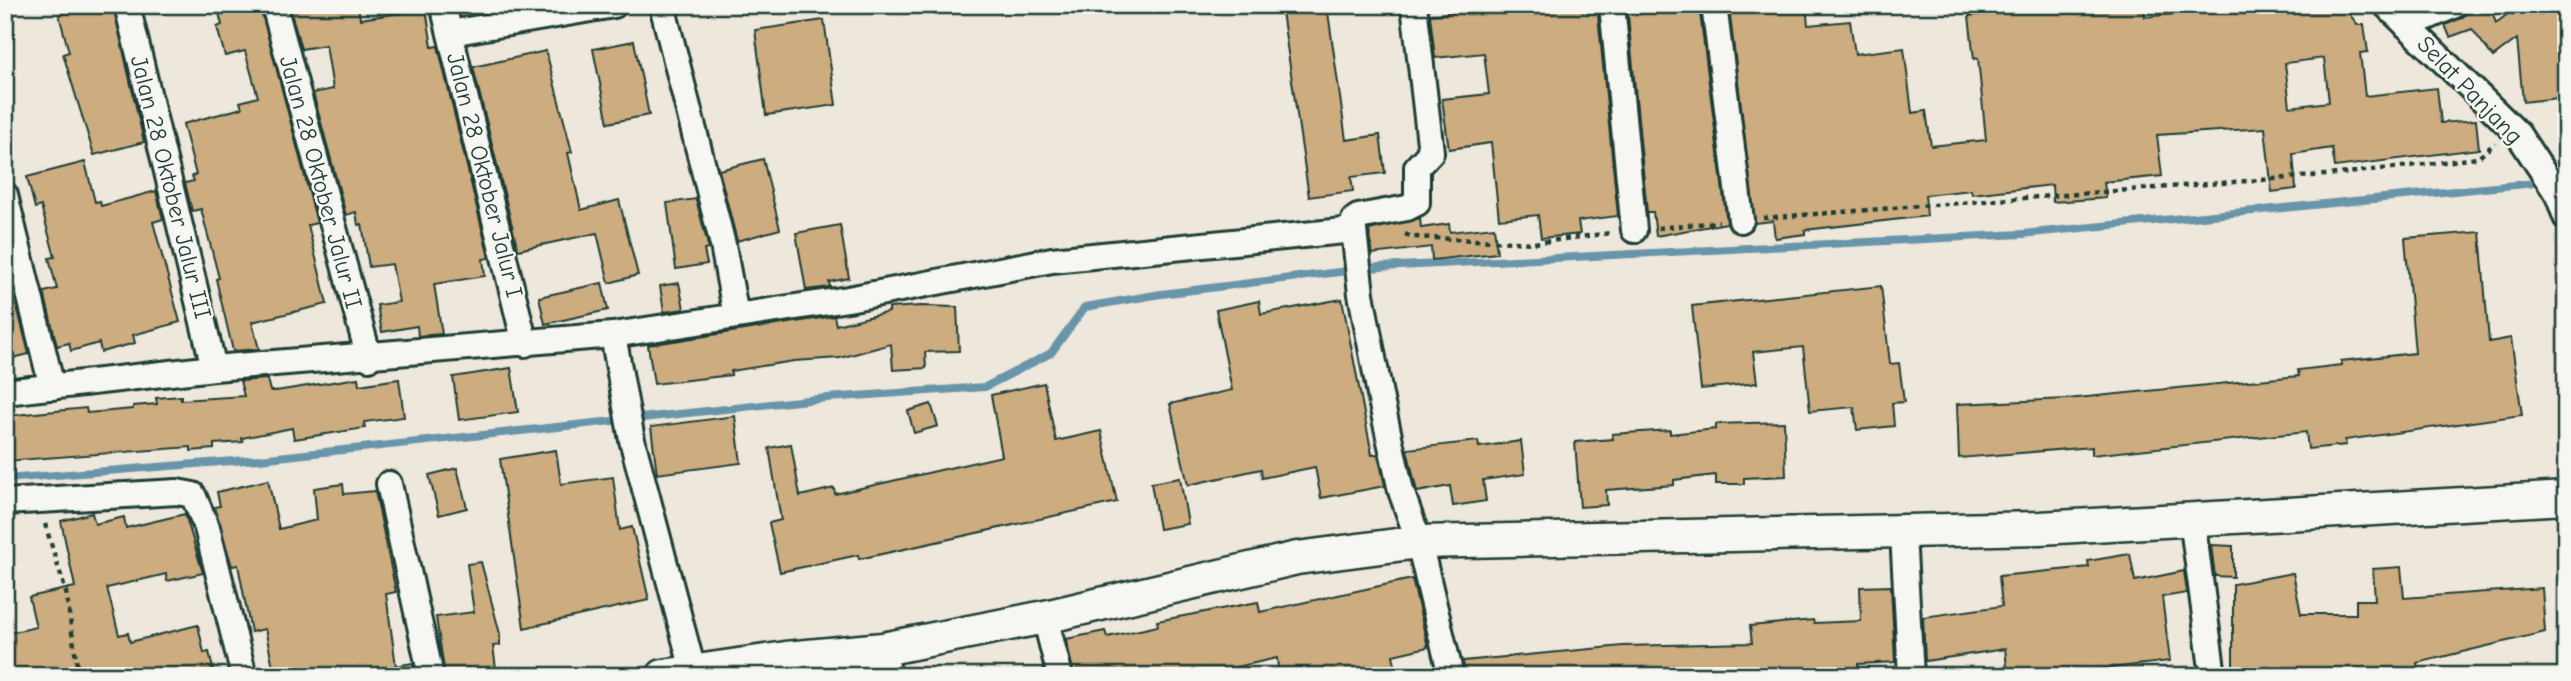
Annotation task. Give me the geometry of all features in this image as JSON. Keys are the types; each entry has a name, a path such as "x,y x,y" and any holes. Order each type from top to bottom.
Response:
{"street":[{"name":"Jalan 28 Oktober Jalur III","path":"127,5 214,368"},
{"name":"Jalan 28 Oktober Jalur II","path":"274,5 369,358"},
{"name":"Jalan 28 Oktober Jalur I","path":"443,5 525,344"},
{"path":"450,33 614,5"},
{"path":"662,5 723,244 736,316"},
{"path":"5,392 214,368 369,358 613,335 964,278 1052,260 1359,233 1417,203 1417,167 1432,152 1414,5"},
{"path":"1612,5 1634,230"},
{"path":"1714,5 1741,220"},
{"name":"Selat Panjang","path":"2386,5 2515,131 2562,206"},
{"path":"2407,26 2455,5"},
{"path":"5,195 52,387"},
{"path":"1359,233 1361,294 1401,491 1419,542 1451,676"},
{"path":"613,335 678,673 886,662 1045,617 1297,558 1419,542 1903,534 2566,498"},
{"path":"389,485 430,676"},
{"path":"5,502 177,492 193,495 207,528 244,676"},
{"path":"2192,519 2213,676"},
{"path":"1903,534 1911,676"},
{"path":"1045,617 1060,676"}],"path":[{"path":"1359,233 1534,243 1741,220 2339,174 2478,158 2515,131"},
{"path":"38,500 66,592 78,672"}],"building":[{"path":"96,5 113,5 144,142 94,155 63,54 69,52 59,15"},
{"path":"217,5 260,5 317,223 308,225 327,304 252,322 259,349 233,351 216,279 219,278 201,209 192,211 185,183 194,181 192,176 196,175 183,124 242,108 240,102 258,97 245,51 225,56 217,27 222,25"},
{"path":"289,5 358,5 360,19 426,9 432,47 438,46 489,258 483,259 485,276 434,284 442,334 418,336 417,326 382,332 377,305 399,302 392,264 369,267 362,224 358,225 356,212 346,215 313,93 333,89 326,45 301,49"},
{"path":"1281,5 1327,5 1346,140 1380,135 1385,173 1351,177 1353,191 1309,197"},
{"path":"1474,5 1597,5 1618,216 1578,221 1580,234 1541,238 1538,215 1499,219 1491,143 1449,149 1442,99 1489,94 1484,53 1435,58 1430,15 1474,10"},
{"path":"1627,5 1699,5 1727,223 1656,236 1653,212 1647,212"},
{"path":"1806,5 1808,25 1850,21 1855,54 1904,48 1912,113 1926,111 1931,146 1986,140 1978,58 1974,59 1969,16 2015,10 2015,5 2144,5 2145,17 2204,11 2203,8 2227,5 2342,5 2358,25 2364,25 2368,52 2360,53 2365,96 2437,88 2441,123 2476,120 2479,149 2335,167 2332,148 2293,154 2296,189 2272,192 2265,128 2157,135 2162,176 2104,182 2106,198 2053,202 2052,185 1972,194 1971,190 1925,195 1927,216 1805,230 1805,234 1775,238 1773,221 1755,223 1729,7","holes":["2324,58 2329,102 2290,107 2285,63"]},
{"path":"2473,5 2490,5 2496,23 2519,5 2534,5 2541,15 2566,6 2566,97 2523,102 2517,39 2493,57 2472,29 2450,37 2445,25 2462,18"},
{"path":"824,20 836,105 766,115 755,30"},
{"path":"634,41 649,115 608,123 593,49"},
{"path":"546,51 572,152 568,153 581,210 619,200 638,275 609,283 597,233 518,250 473,67"},
{"path":"763,159 780,229 737,241 719,170"},
{"path":"85,162 95,202 100,201 101,206 156,191 163,219 153,222 180,322 133,335 135,343 101,352 99,343 71,351 69,343 57,346 44,292 57,289 49,258 55,257 41,206 35,208 27,177"},
{"path":"696,199 709,249 704,250 707,264 676,269 667,203"},
{"path":"1420,218 1421,228 1449,224 1450,232 1494,227 1497,253 1432,260 1431,247 1372,254 1369,230"},
{"path":"840,225 849,278 829,282 830,287 806,290 796,233"},
{"path":"2480,232 2489,342 2511,338 2522,415 2345,440 2346,445 2308,449 2306,432 2092,455 2092,447 1959,458 1957,404 2067,399 2299,376 2298,370 2341,365 2341,361 2415,353 2405,238"},
{"path":"602,283 608,310 545,324 539,297"},
{"path":"679,283 684,309 664,312 660,286"},
{"path":"1881,286 1890,364 1899,363 1904,402 1892,403 1894,426 1857,430 1854,407 1810,411 1803,347 1753,352 1757,383 1701,389 1692,306"},
{"path":"15,299 29,354 5,360 5,302"},
{"path":"1342,299 1372,455 1378,454 1385,486 1321,498 1315,467 1262,478 1261,469 1188,485 1170,404 1232,390 1216,310 1259,301 1261,314"},
{"path":"957,307 959,351 925,352 926,368 893,370 891,344 840,358 794,361 731,371 731,375 654,384 648,345 834,316 836,325 889,312 889,308"},
{"path":"511,368 518,412 459,420 453,377"},
{"path":"358,378 359,385 399,379 404,417 364,422 365,428 294,439 292,428 242,438 243,442 214,444 214,449 191,451 191,447 5,461 5,416 86,408 87,413 133,409 133,406 157,404 156,398 181,396 181,400 244,396 240,381 267,379 270,391 276,391"},
{"path":"1044,383 1056,441 1101,431 1117,502 859,559 858,555 780,572 769,523 781,520 769,448 791,444 800,496 834,488 835,494 1002,456 991,395"},
{"path":"931,404 938,426 914,433 908,411"},
{"path":"735,416 741,463 657,474 651,427"},
{"path":"1784,422 1786,476 1744,478 1744,484 1716,484 1716,475 1674,480 1674,485 1606,490 1607,505 1580,507 1575,442 1613,439 1612,434 1670,430 1670,434 1716,429 1716,424"},
{"path":"1478,441 1479,447 1521,441 1525,474 1483,480 1486,501 1453,506 1450,486 1417,492 1407,449"},
{"path":"556,450 561,484 613,477 620,530 632,527 649,600 524,628 500,459"},
{"path":"457,468 467,508 439,515 429,475"},
{"path":"1180,478 1188,524 1159,529 1151,483"},
{"path":"268,480 279,529 317,520 314,488 343,484 344,494 375,491 396,592 386,594 396,666 413,663 416,676 395,676 394,668 340,676 275,676 265,629 251,632 238,565 232,566 214,507 220,506 217,492"},
{"path":"92,513 95,524 124,517 126,528 185,514 203,573 167,581 166,574 107,588 119,635 128,633 130,642 198,625 204,653 209,652 215,676 13,676 5,634 36,627 29,597 75,587 61,521"},
{"path":"2211,545 2233,546 2233,577 2215,576"},
{"path":"2130,554 2135,581 2184,571 2187,593 2162,597 2170,661 2087,671 2087,676 2008,676 2005,649 1925,661 1923,617 2002,606 1999,576 2089,567 2088,561"},
{"path":"481,562 500,634 500,645 493,646 497,676 445,676 436,617 474,612 467,564"},
{"path":"2401,567 2404,598 2542,588 2545,632 2417,663 2419,676 2233,674 2233,584 2293,573 2301,614 2356,614 2356,600 2375,600 2373,569"},
{"path":"1412,579 1428,647 1393,655 1397,676 1279,676 1277,658 1232,668 1234,676 1074,676 1066,639 1105,631 1107,637 1158,626 1157,621 1258,602 1260,612"},
{"path":"1891,586 1895,662 1858,664 1858,671 1790,676 1465,676 1463,661 1623,646 1752,643 1750,626 1813,620 1814,623 1861,621 1860,587"}],"waterway":[{"path":"5,479 259,459 827,398 985,387 1051,353 1085,307 1161,294 1380,267 2022,234 2566,180"}]}
